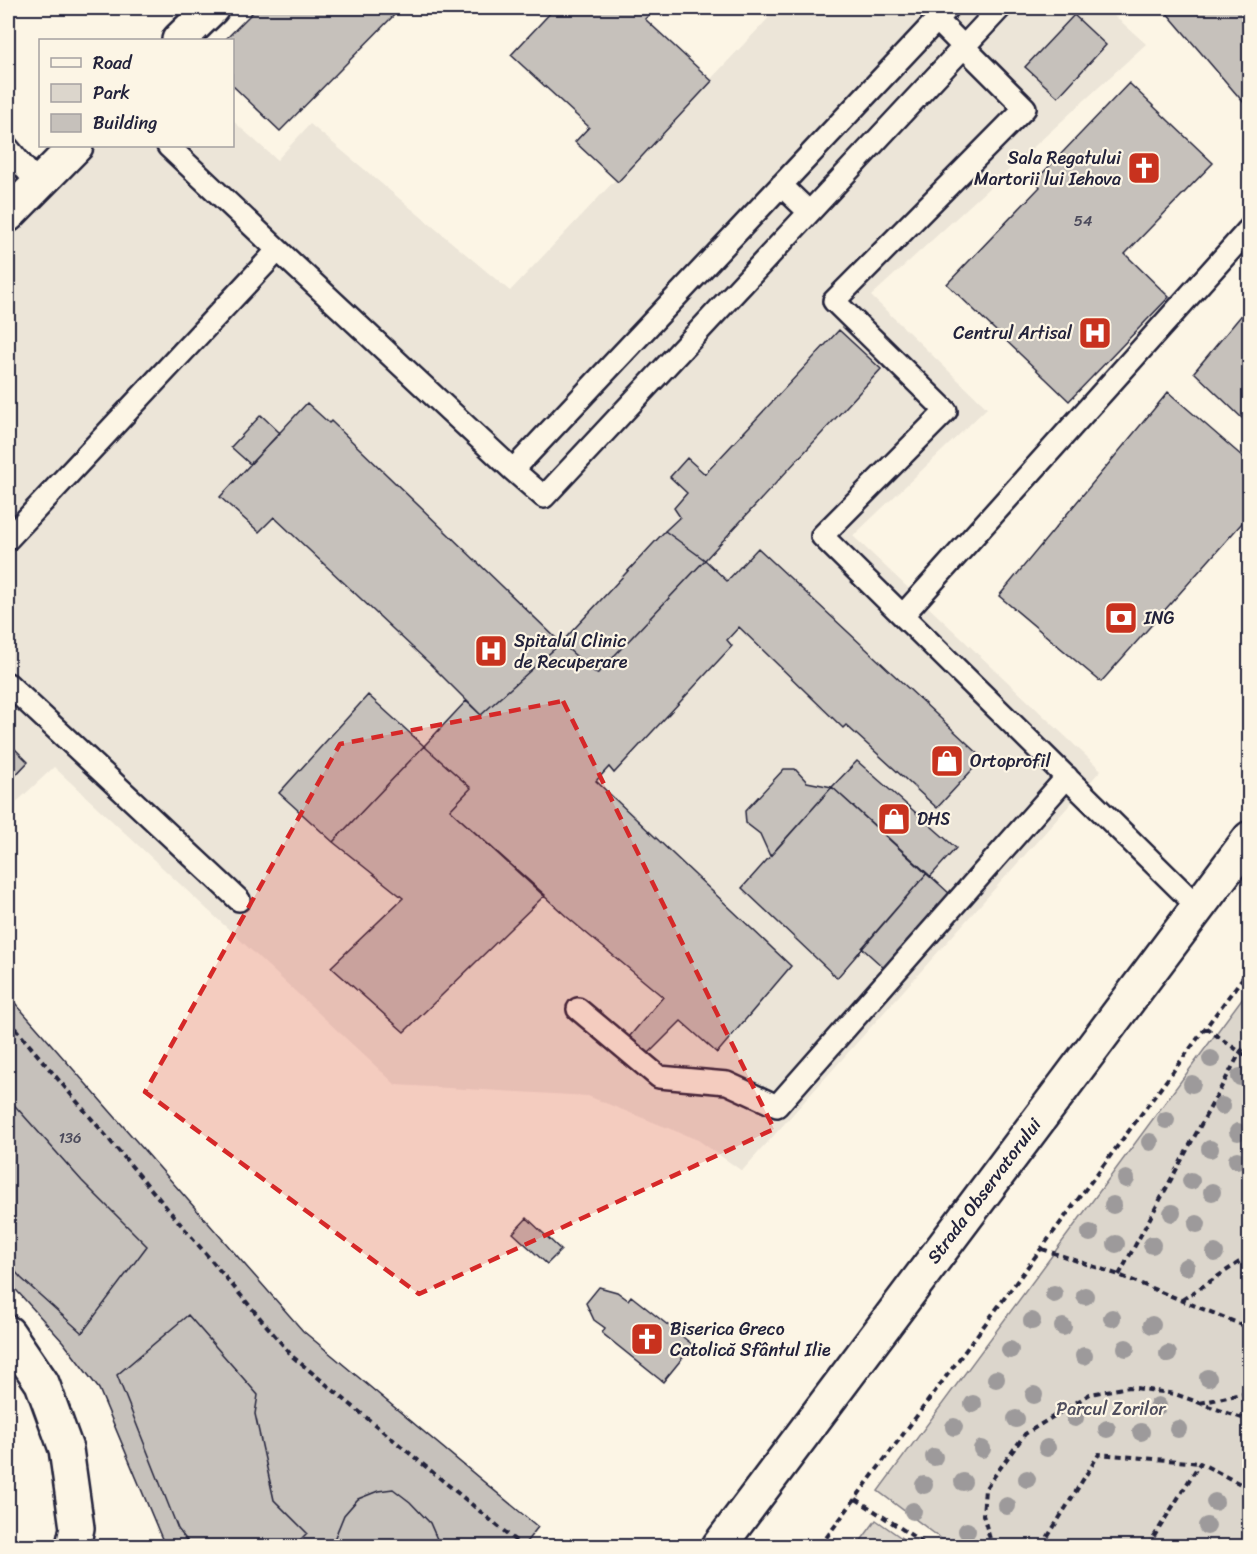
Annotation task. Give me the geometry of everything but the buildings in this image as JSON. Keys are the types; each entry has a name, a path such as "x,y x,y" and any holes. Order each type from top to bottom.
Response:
{"main road":[{"path":"180,39 212,8"},
{"path":"8,215 75,147"},
{"name":"Strada Observatorului","path":"719,1546 1250,838"},
{"path":"8,1333 42,1383 66,1449 77,1528 74,1546"}],"lane":[{"path":"169,147 544,497 1000,8"},
{"path":"513,470 943,14 964,46 1025,108 834,301 946,411 822,536 1198,907"},
{"path":"8,148 38,184"},
{"path":"781,185 809,212"},
{"path":"903,615 1250,228"},
{"path":"8,539 278,250"},
{"path":"8,684 239,900"},
{"path":"578,1009 659,1077 727,1083 777,1106 1067,777"}],"path":[{"path":"820,1546 1250,968"},
{"path":"8,1020 293,1357 522,1546"},
{"path":"1206,1028 1250,1059"},
{"path":"1119,1275 1240,1051 1250,1044"},
{"path":"1042,1249 1119,1275 1250,1328"},
{"path":"1182,1300 1250,1255"},
{"path":"997,1546 990,1539 983,1515 985,1489 1025,1434 1090,1394 1129,1387 1175,1394 1250,1421"},
{"path":"1199,1403 1250,1392"},
{"path":"1042,1546 1100,1454 1200,1463 1250,1489"},
{"path":"1148,1546 1200,1463"},
{"path":"856,1499 928,1546"}],"highlighted area":[{"path":"563,701 774,1129 419,1294 145,1092 340,744"}],"shaded area":[{"name":"Spitalul Clinic de Recuperare","path":"778,8 1106,8 1146,44 871,296 987,408 853,536 1101,770 742,1171 698,1140 588,1096 396,1085 54,767 8,810 8,215 75,147 234,147 234,122 277,160 310,124 510,291"}],"green space":[{"name":"Parcul Zorilor","path":"1249,989 1249,1546 951,1546 878,1491"},
{"path":"876,1520 913,1546 857,1546"}],"place":[{"name":"Sala Regatului Martorii lui Iehova","path":"1144,168"},
{"name":"Centrul Artisal","path":"1095,333"},
{"name":"ING","path":"1121,618"},
{"name":"Spitalul Clinic de Recuperare","path":"491,651"},
{"name":"Ortoprofil","path":"947,761"},
{"name":"DHS","path":"894,819"},
{"name":"Biserica Greco Catolică Sfântul Ilie","path":"647,1339"}]}
